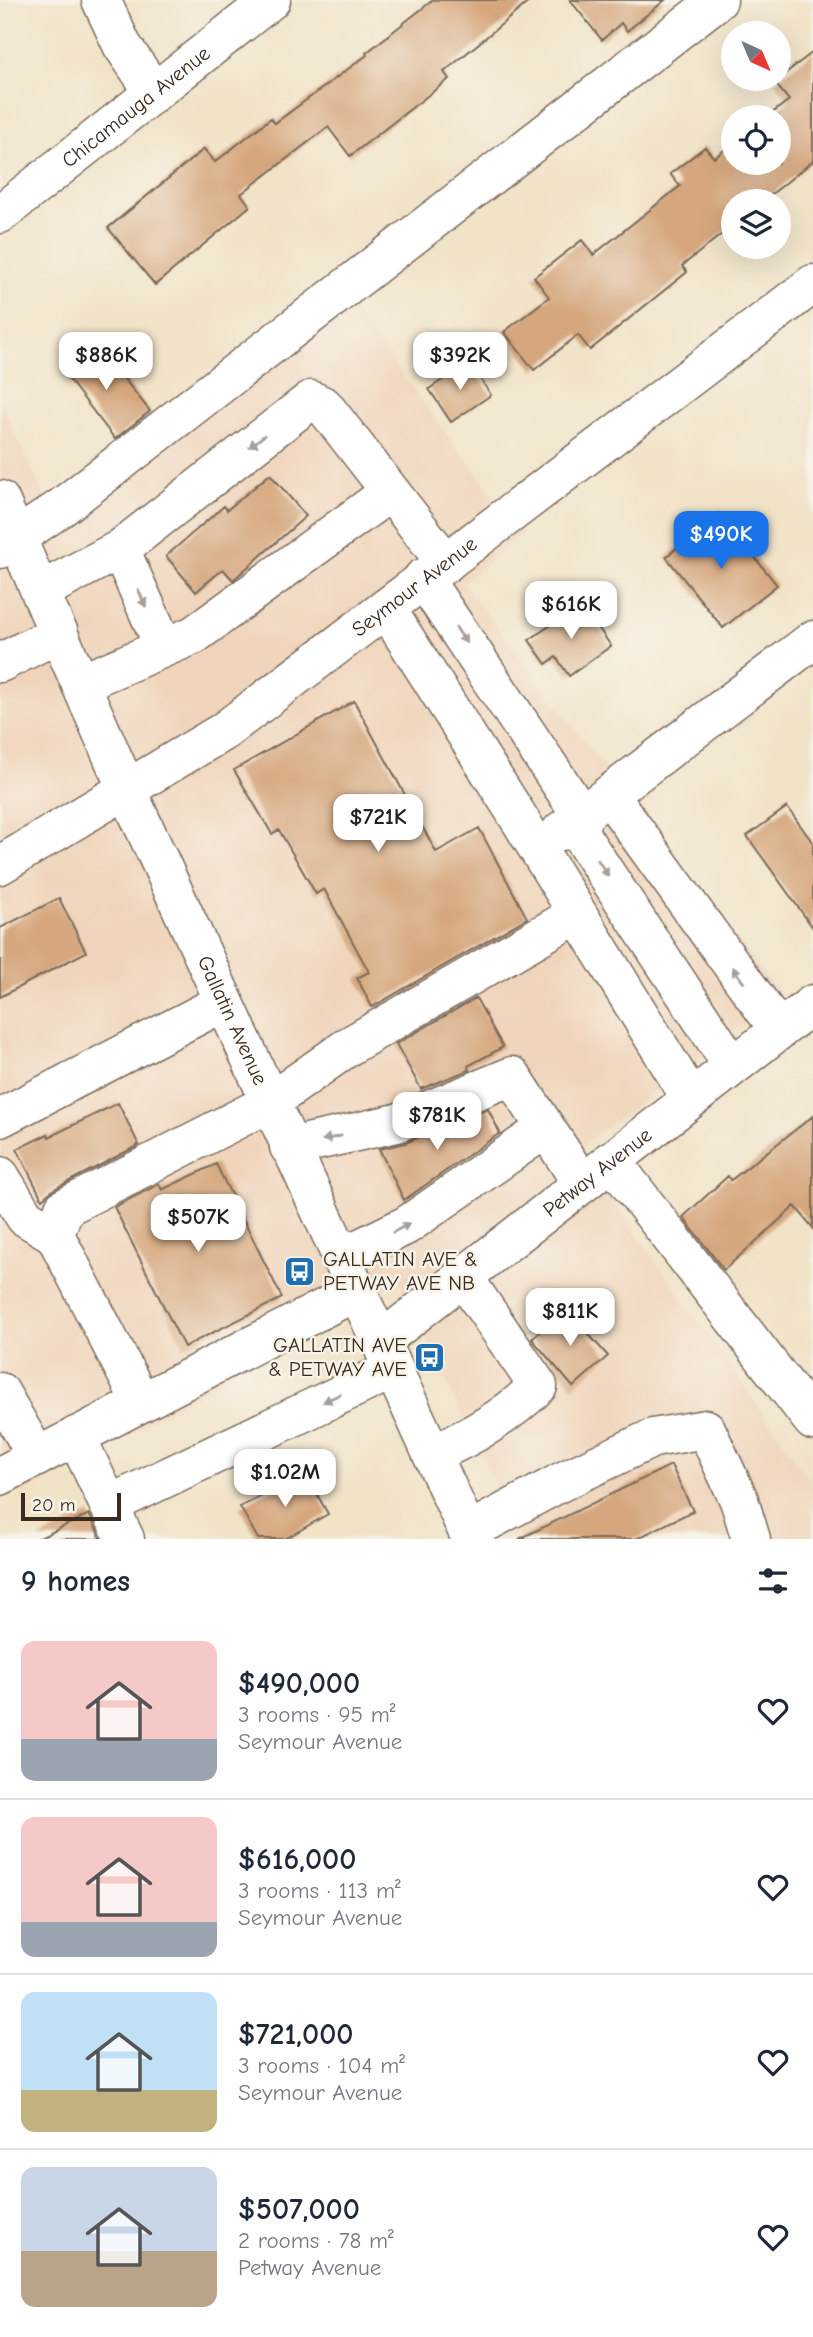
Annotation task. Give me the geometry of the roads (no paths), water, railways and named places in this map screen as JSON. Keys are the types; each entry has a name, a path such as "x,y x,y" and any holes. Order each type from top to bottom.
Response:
{"street":[{"path":"101,0 122,45 154,92"},
{"name":"Chicamauga Avenue","path":"0,214 271,0"},
{"path":"8,544 62,508 718,0"},
{"name":"Seymour Avenue","path":"0,865 224,731 813,284"},
{"path":"41,591 120,549 311,400 324,406 390,492 434,570 596,806 779,1030"},
{"path":"81,683 194,635 390,492"},
{"name":"Gallatin Avenue","path":"0,500 8,544 41,591 223,1002 355,1292 388,1355 469,1536"},
{"path":"120,549 164,647"},
{"path":"386,608 690,1097"},
{"path":"0,663 59,633"},
{"path":"537,849 813,640"},
{"path":"596,806 579,833 732,1065"},
{"path":"55,1235 64,1208 270,1103 349,1046 576,915"},
{"path":"0,1118 223,1002"},
{"name":"Petway Avenue","path":"109,1505 388,1355 464,1278 690,1097 813,1004"},
{"path":"289,1147 397,1123 512,1076 545,1129 596,1171 813,1421"},
{"path":"340,1258 407,1225 545,1129"},
{"path":"0,1176 25,1217 55,1235 141,1402"},
{"path":"432,1454 475,1436 513,1410 538,1386 464,1278"},
{"path":"0,1476 355,1292"},
{"path":"0,1392 37,1457"},
{"path":"469,1536 561,1482 653,1438 706,1429 739,1500 751,1539"},
{"path":"76,1436 125,1539"}],"place":[{"name":"GALLATIN AVE & PETWAY AVE NB","path":"300,1271"},
{"name":"GALLATIN AVE & PETWAY AVE","path":"430,1357"}]}
